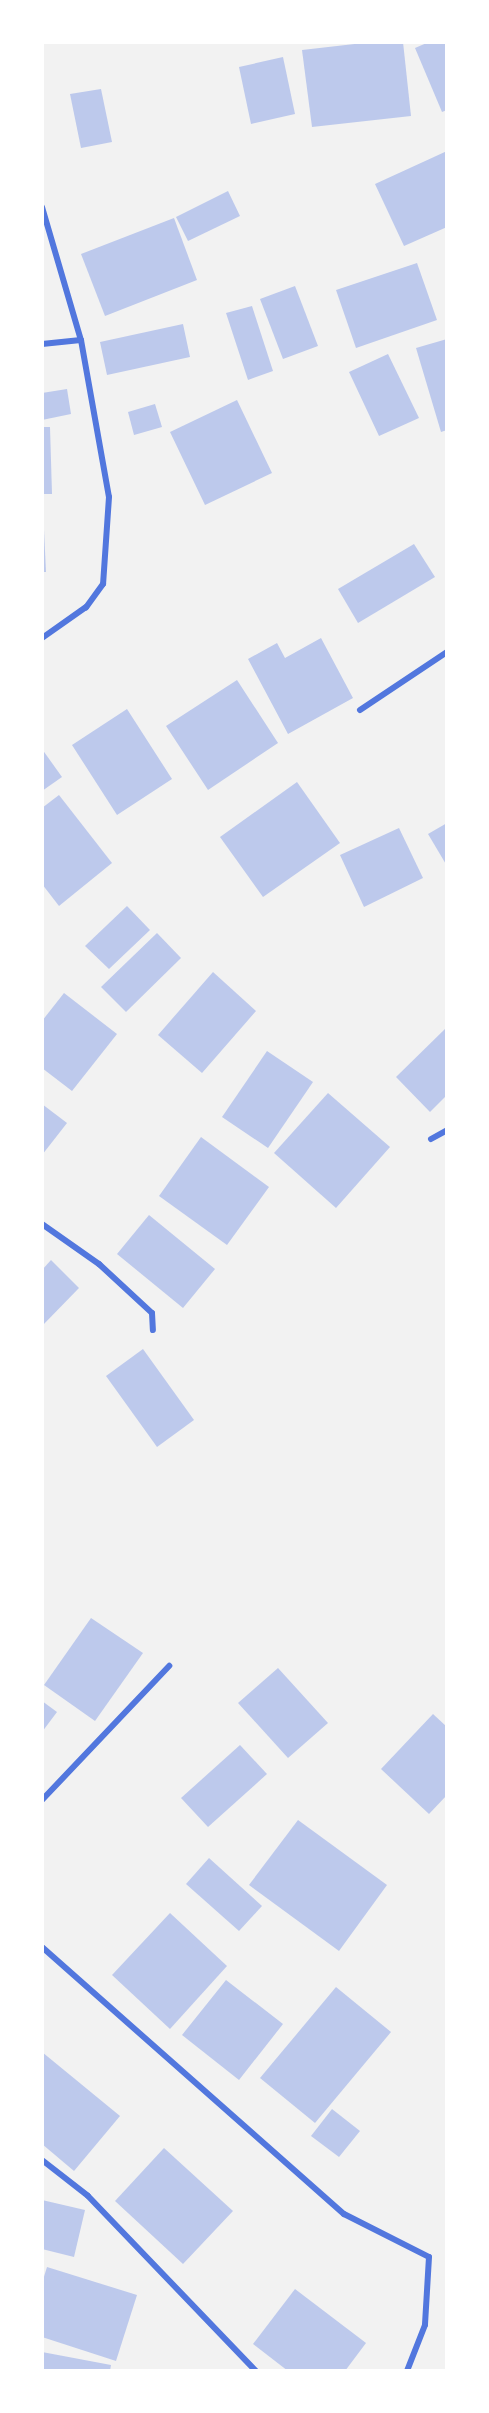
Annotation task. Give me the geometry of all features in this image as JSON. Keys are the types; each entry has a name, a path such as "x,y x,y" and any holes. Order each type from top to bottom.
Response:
{"street":[{"path":"42,207 81,340 110,497 103,584 86,607 42,638"},
{"path":"42,344 81,340"},
{"path":"360,710 447,652"},
{"path":"431,1139 447,1130"},
{"path":"42,1224 99,1264 152,1313 153,1330"},
{"path":"42,1800 169,1665"},
{"path":"42,1947 344,2214 429,2257 424,2325 407,2371"},
{"path":"42,2160 88,2196 256,2371"}],"building":[{"path":"372,42 403,42 411,116 312,127 302,50"},
{"path":"429,42 447,42 447,110 442,112 415,48"},
{"path":"283,57 295,114 251,124 239,67"},
{"path":"101,89 112,142 81,148 70,94"},
{"path":"447,151 447,227 404,246 375,184"},
{"path":"228,191 240,216 188,241 176,217"},
{"path":"174,218 197,280 105,316 81,254"},
{"path":"417,263 437,320 356,348 336,290"},
{"path":"295,286 318,346 283,359 260,299"},
{"path":"252,306 273,371 248,380 226,313"},
{"path":"183,324 190,357 107,375 100,342"},
{"path":"447,339 447,430 441,432 416,348"},
{"path":"388,354 419,418 379,436 349,372"},
{"path":"67,389 71,414 42,420 42,393"},
{"path":"237,400 272,473 205,505 170,432"},
{"path":"155,404 162,427 134,435 128,412"},
{"path":"42,427 50,427 52,494 42,494"},
{"path":"42,530 44,530 46,572 42,572"},
{"path":"414,544 435,577 358,623 338,589"},
{"path":"321,638 353,698 288,734 248,659 277,643 285,658"},
{"path":"237,680 278,743 208,790 166,726"},
{"path":"127,709 172,779 117,815 72,745"},
{"path":"42,749 62,777 42,791"},
{"path":"297,782 340,843 263,897 220,837"},
{"path":"59,795 112,863 59,906 42,884 42,808"},
{"path":"447,823 447,866 428,834"},
{"path":"399,828 423,878 364,907 340,855"},
{"path":"127,906 150,930 109,969 85,946"},
{"path":"157,933 181,958 126,1012 101,987"},
{"path":"213,972 256,1011 202,1073 158,1035"},
{"path":"64,993 117,1034 72,1091 42,1068 42,1021"},
{"path":"447,1027 447,1095 430,1112 396,1077"},
{"path":"267,1051 313,1082 268,1148 222,1117"},
{"path":"328,1093 390,1147 336,1208 274,1153"},
{"path":"42,1104 67,1123 42,1155"},
{"path":"201,1137 269,1187 227,1245 159,1196"},
{"path":"149,1215 215,1269 183,1308 117,1254"},
{"path":"51,1260 79,1288 42,1326 42,1270"},
{"path":"143,1349 194,1420 157,1447 106,1376"},
{"path":"91,1618 143,1653 95,1721 44,1685"},
{"path":"278,1668 328,1723 288,1758 238,1703"},
{"path":"42,1701 57,1712 42,1732"},
{"path":"433,1714 447,1727 447,1795 429,1814 381,1769"},
{"path":"240,1745 267,1774 208,1827 181,1798"},
{"path":"298,1820 387,1885 339,1951 249,1885"},
{"path":"209,1858 262,1906 239,1931 186,1884"},
{"path":"170,1913 227,1966 170,2029 112,1975"},
{"path":"226,1980 283,2024 239,2080 182,2035"},
{"path":"336,1987 391,2032 315,2123 260,2078"},
{"path":"42,2052 120,2116 74,2171 42,2144"},
{"path":"332,2109 360,2131 339,2157 311,2136"},
{"path":"164,2148 233,2211 183,2264 115,2201"},
{"path":"42,2200 85,2210 74,2257 42,2249"},
{"path":"47,2267 137,2295 116,2361 42,2337 42,2283"},
{"path":"295,2289 366,2343 345,2371 288,2371 253,2344"},
{"path":"42,2352 111,2365 110,2371 42,2371"}]}
